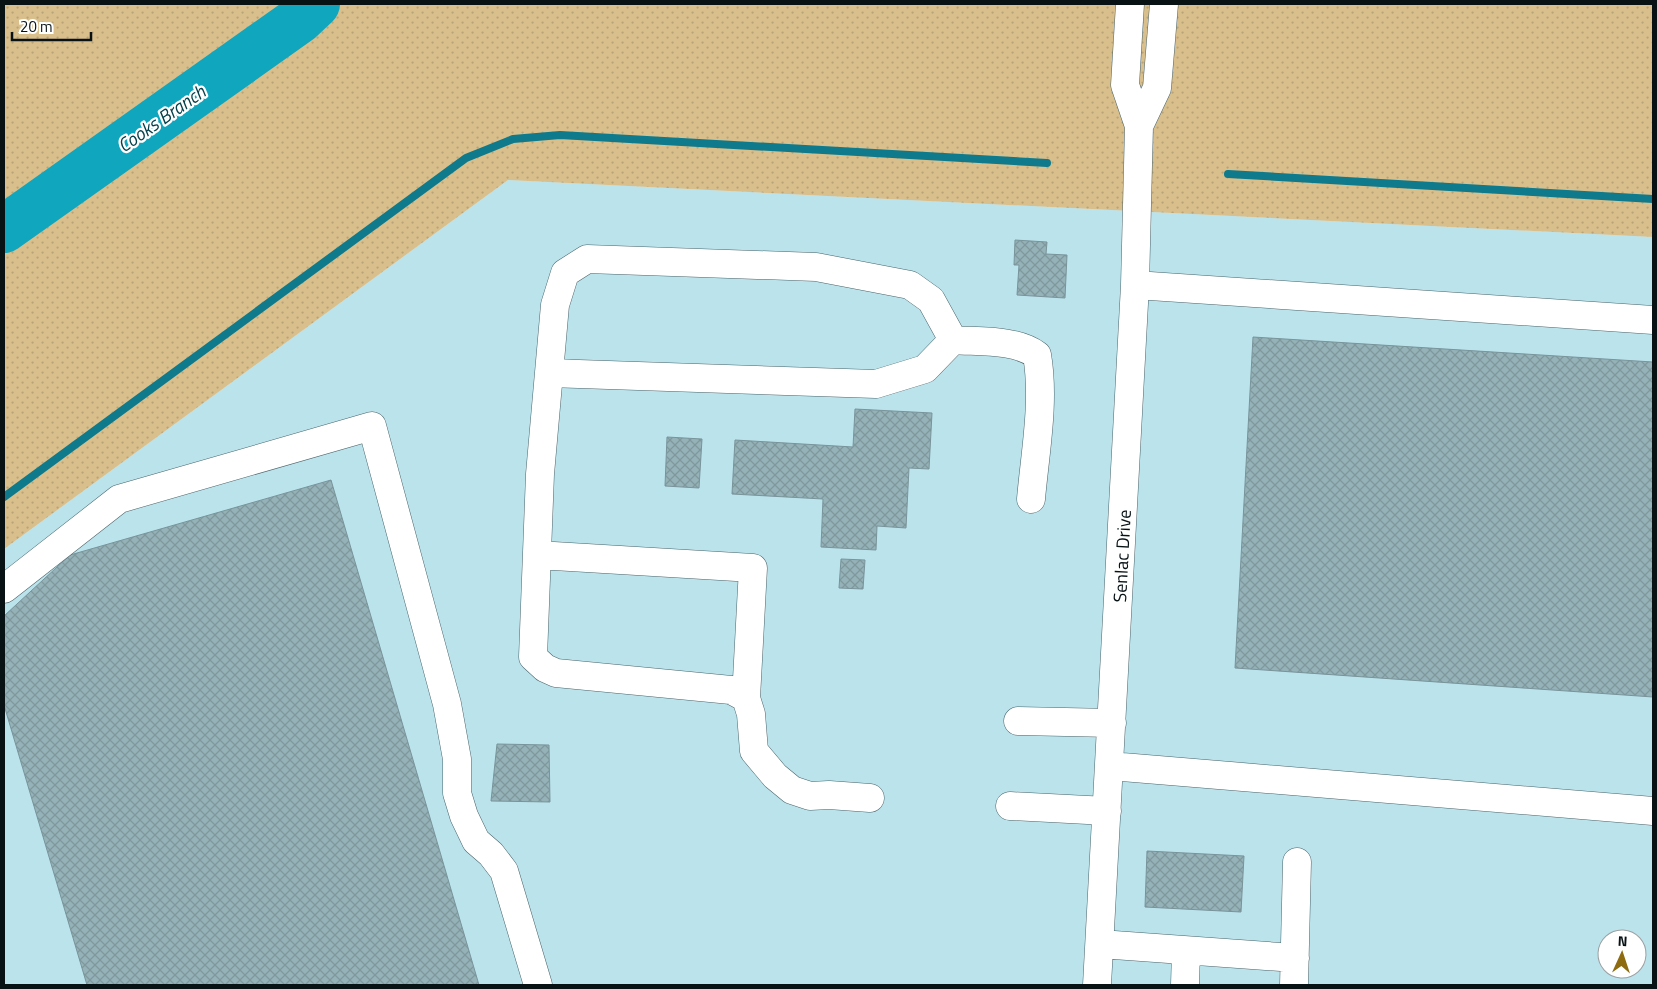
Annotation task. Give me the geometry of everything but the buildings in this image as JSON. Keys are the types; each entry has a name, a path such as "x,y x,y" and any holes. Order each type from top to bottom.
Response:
{"street":[{"name":"Senlac Drive","path":"1097,985 1135,285 1138,126 1125,85 1130,4"},
{"name":"Senlac Drive","path":"1138,126 1157,88 1164,4"},
{"path":"746,698 731,690 556,673 545,668 533,657 540,474 555,305 565,273 587,259 816,267 910,285 931,300 953,340"},
{"path":"1135,285 1653,320"},
{"path":"549,373 876,384 925,369 953,340 1015,344 1027,347 1037,355 1039,367 1038,420 1031,499"},
{"path":"4,589 119,499 372,426 447,704 457,759 457,793 464,816 476,841 491,854 504,871 538,985"},
{"path":"537,556 754,568 746,698 751,714 754,750 775,776 792,790 810,796 829,795 870,798"},
{"path":"1018,721 1112,723"},
{"path":"1110,766 1653,811"},
{"path":"1010,806 1107,812"},
{"path":"1294,985 1297,862"},
{"path":"1100,944 1295,958"},
{"path":"1185,985 1186,951"}],"shaded area":[{"path":"4,4 1653,4 1653,237 508,180 4,549"},
{"path":"508,180 1653,237 1653,985 4,985 4,549"}],"waterway":[{"name":"Cooks Branch","path":"4,229 299,20 316,4"},
{"path":"4,497 466,158 513,139 560,135 1047,163"},
{"path":"1228,174 1653,199"}]}
